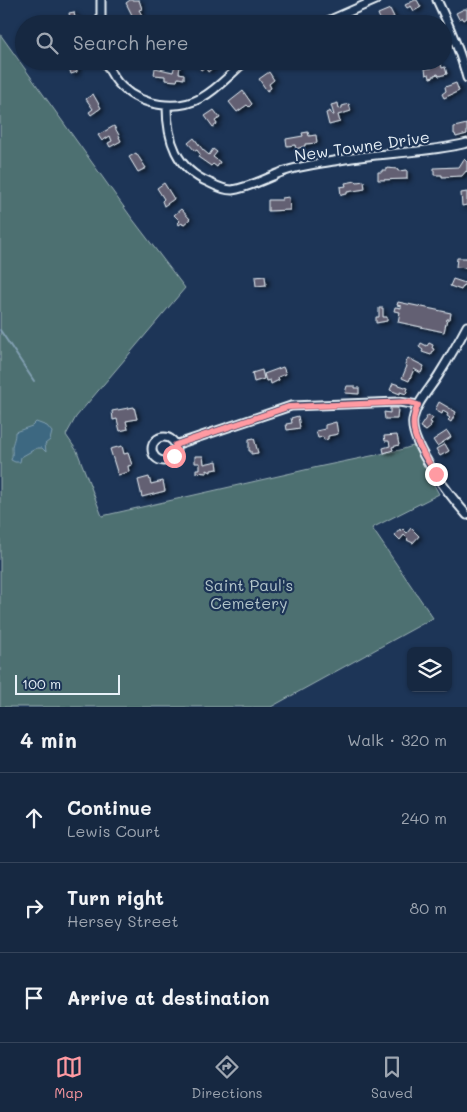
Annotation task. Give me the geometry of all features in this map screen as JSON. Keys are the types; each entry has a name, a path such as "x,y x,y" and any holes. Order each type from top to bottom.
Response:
{"street":[{"path":"101,0 101,15"},
{"path":"342,15 376,0"},
{"path":"437,0 444,15"},
{"path":"452,34 467,78"},
{"path":"110,70 117,82 127,92 148,102 167,106 186,103 200,98 235,70"},
{"name":"New Towne Drive","path":"167,106 167,120 171,142 187,170 199,178 231,190 306,166 373,155 433,150 467,143"},
{"path":"467,326 443,368 418,405 413,422 416,440 442,485 467,515"},
{"path":"175,445 288,407 384,402 408,402 418,405"}],"green space":[{"name":"Saint Paul's Cemetery","path":"0,34 15,55 15,70 26,70 131,217 185,288 76,417 66,435 77,451 102,516 413,446 439,494 372,528 433,618 271,707 0,707"}],"water":[{"path":"36,422 47,426 52,432 50,440 45,444 46,452 42,448 37,448 21,457 20,462 11,460 15,432 32,426"}],"building":[{"path":"130,0 139,0 142,9 139,10 142,15 132,15 126,3"},
{"path":"417,0 421,7 414,11 411,6 407,8 405,5"},
{"path":"390,9 393,15 378,15"},
{"path":"467,9 467,18 464,20 462,17 459,19 456,13"},
{"path":"70,70 77,70 77,72 71,74"},
{"path":"155,70 173,72 174,70 179,70 179,73 184,74 184,79 178,78 177,81 165,80 165,76 154,75"},
{"path":"425,70 446,70 447,74 439,76 438,74 430,78 429,74 426,75"},
{"path":"269,72 274,80 269,84 271,88 267,91 259,79"},
{"path":"456,83 459,91 444,98 442,94 446,91 445,87"},
{"path":"243,91 252,104 237,112 229,102"},
{"path":"93,94 101,108 91,115 89,112 93,109 86,99"},
{"path":"338,103 339,109 349,104 351,111 338,115 340,122 329,125 326,113 330,111 334,115 331,105"},
{"path":"214,110 220,118 215,121 217,124 213,127 205,116"},
{"path":"467,124 467,134 456,137 454,127"},
{"path":"114,126 121,141 110,147 108,143 112,141 110,136 102,141 98,135"},
{"path":"308,132 309,136 316,135 317,143 305,144 305,146 296,149 295,145 287,146 286,139 303,136 302,133"},
{"path":"194,138 209,155 213,149 217,152 213,157 220,162 217,167 213,164 211,166 198,157 200,154 188,143"},
{"path":"136,153 146,168 138,172 129,157"},
{"path":"464,159 467,162 467,172 462,176 442,177 442,175 434,175 434,168 459,167"},
{"path":"387,168 397,169 398,171 407,170 407,179 378,180 378,172 387,170"},
{"path":"364,181 365,189 341,195 340,187 346,186 345,183"},
{"path":"164,183 174,199 164,206 162,201 164,199 157,188"},
{"path":"467,192 467,205 462,206 461,193"},
{"path":"289,197 290,210 268,211 268,200 282,200 282,198"},
{"path":"181,209 190,219 183,225 182,223 179,225 180,221 174,215"},
{"path":"457,258 467,258 467,268 456,267"},
{"path":"265,276 266,285 256,286 255,277"},
{"path":"453,279 465,283 461,290 450,286"},
{"path":"398,302 451,313 450,319 447,319 444,332 398,322 400,312 394,311 395,307 401,308 401,306 397,305"},
{"path":"379,308 383,308 383,317 387,317 387,321 376,323 376,317 379,317"},
{"path":"421,343 427,346 429,343 433,345 432,348 434,349 431,355 422,352 423,350 419,347"},
{"path":"408,358 424,366 421,373 414,369 409,381 402,378"},
{"path":"283,367 286,374 278,377 279,380 271,384 270,380 266,381 264,374"},
{"path":"262,370 264,379 254,382 252,373"},
{"path":"393,383 408,388 406,394 390,390"},
{"path":"347,386 359,388 359,394 345,393"},
{"path":"439,402 456,412 451,422 448,420 450,418 447,416 448,414 443,411 442,414 435,410"},
{"path":"134,407 137,419 126,421 128,429 120,431 117,419 113,420 112,411"},
{"path":"390,408 398,408 397,419 385,419 384,412 390,413"},
{"path":"428,415 433,418 430,422 432,423 431,427 426,431 420,427"},
{"path":"298,416 300,428 287,430 286,424 292,423 291,418"},
{"path":"336,422 338,434 328,436 328,439 324,440 323,437 318,438 316,431 325,429 325,425"},
{"path":"447,431 451,437 437,446 433,440"},
{"path":"397,435 399,445 392,447 393,450 384,453 383,448 390,446 389,441 385,441 384,436"},
{"path":"254,438 258,453 251,454 251,451 249,451 249,439"},
{"path":"445,444 449,451 440,456 436,449"},
{"path":"122,446 124,454 128,453 132,465 128,466 129,472 118,475 110,449"},
{"path":"195,456 203,456 204,464 217,461 218,469 211,470 211,472 207,470 207,473 196,472 196,469 200,469 200,463 195,463"},
{"path":"149,477 151,484 163,481 165,491 142,497 138,480"},
{"path":"411,528 419,536 413,543 407,540 404,535 400,540 395,535 400,529 407,533"}],"waterway":[{"path":"0,330 34,381"}],"route":[{"path":"174,456 176,452 175,445 291,406 408,402 418,405 413,422 416,440 436,474"}]}
